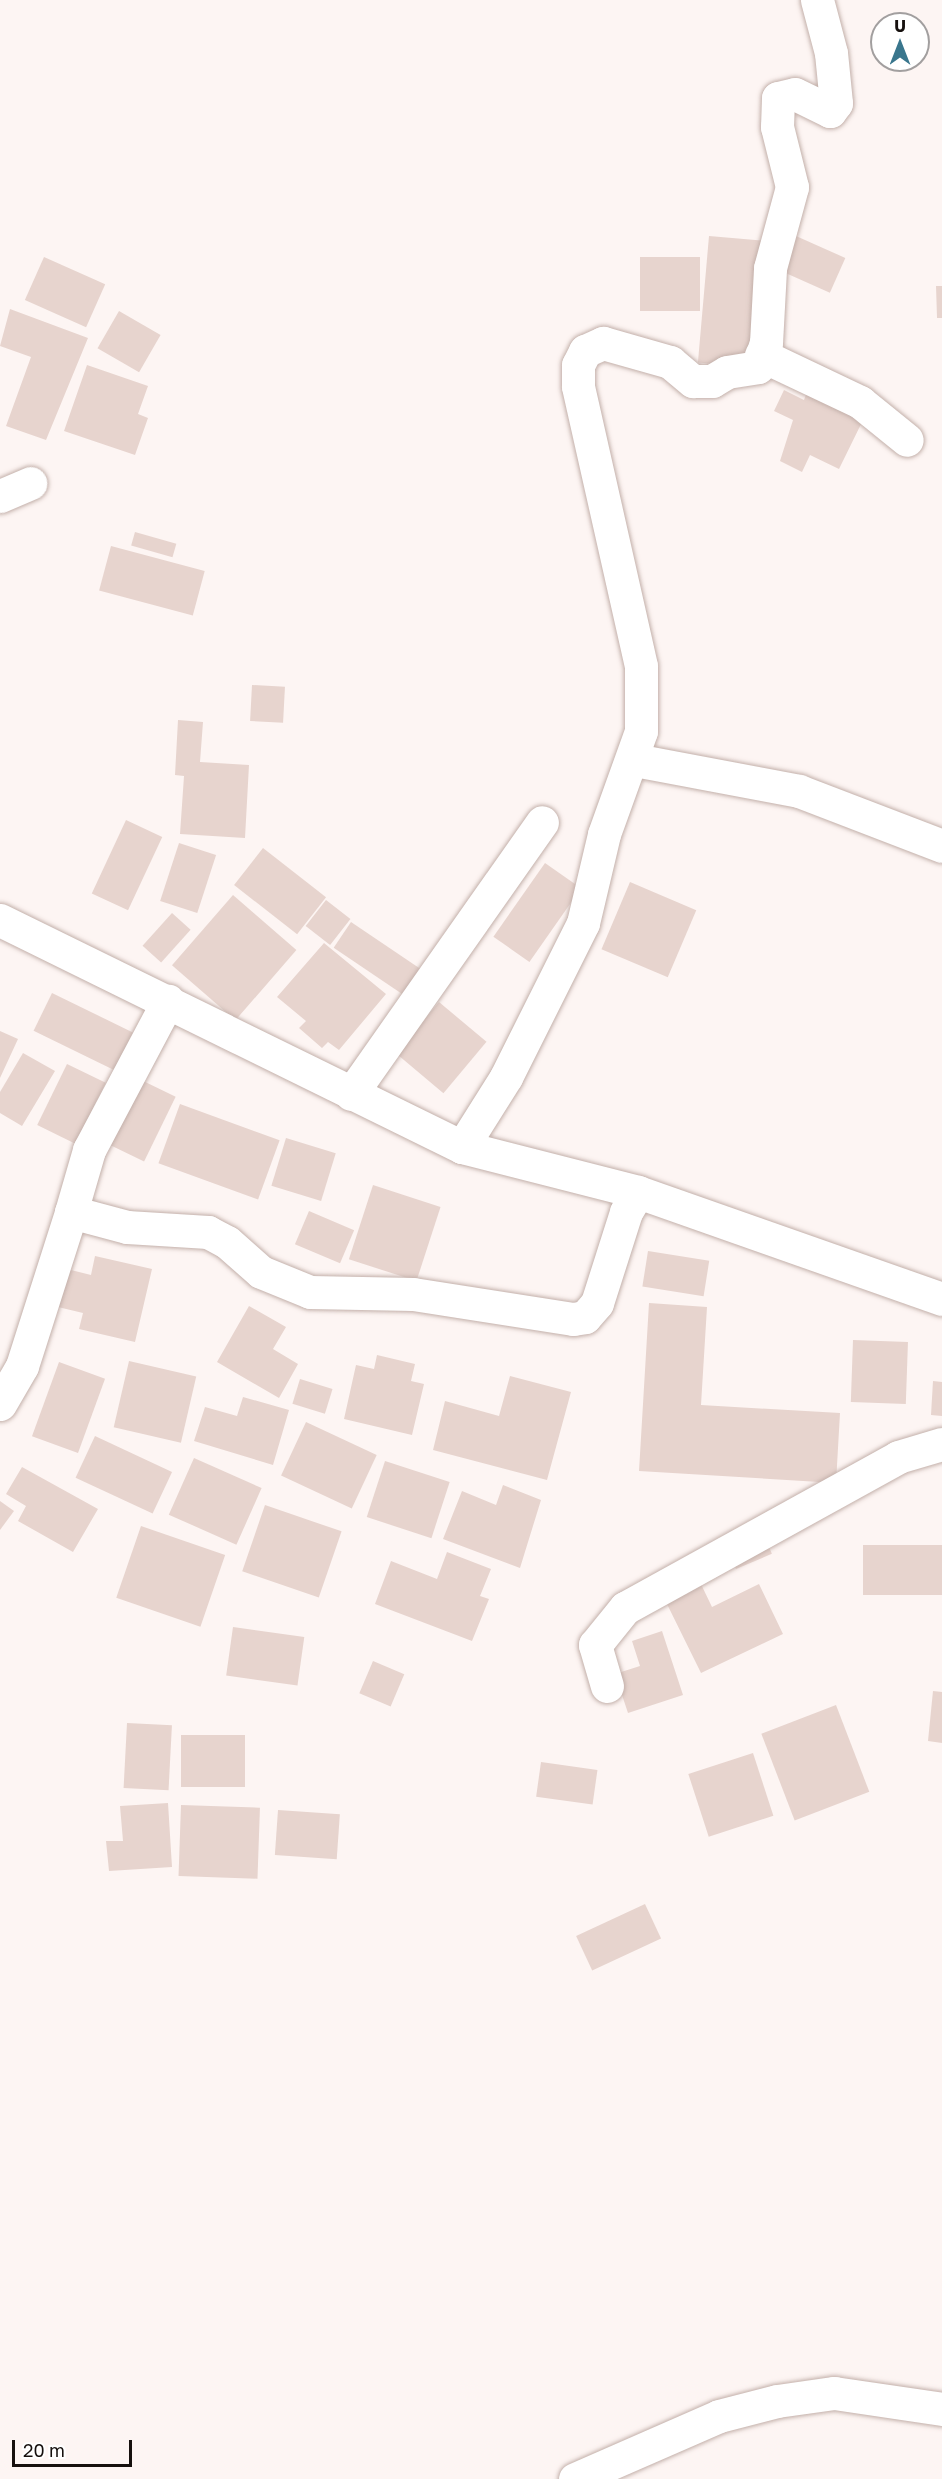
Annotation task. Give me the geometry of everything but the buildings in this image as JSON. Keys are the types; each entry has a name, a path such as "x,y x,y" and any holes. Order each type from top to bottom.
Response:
{"street":[{"path":"462,1147 506,1077 583,923 604,834 635,760 641,666 578,387 578,364 595,345 616,344 670,362 693,381 704,382 727,372 752,370 761,355 770,268 792,186 777,127 778,98 795,93 830,111 836,104 831,53 817,0"},
{"path":"761,355 860,402 907,440"},
{"path":"0,496 30,483"},
{"path":"635,760 799,791 942,846"},
{"path":"351,1094 542,822"},
{"path":"0,921 168,1001 351,1094 462,1147 638,1192 942,1299"},
{"path":"0,1404 22,1366 89,1150 168,1001"},
{"path":"71,1212 127,1227 208,1232 227,1242 261,1272 310,1292 413,1294 573,1318 585,1317 597,1303 626,1212 638,1192"},
{"path":"607,1686 595,1646 625,1608 889,1461 942,1444"},
{"path":"575,2479 719,2416 777,2402 834,2394 942,2409"}]}
